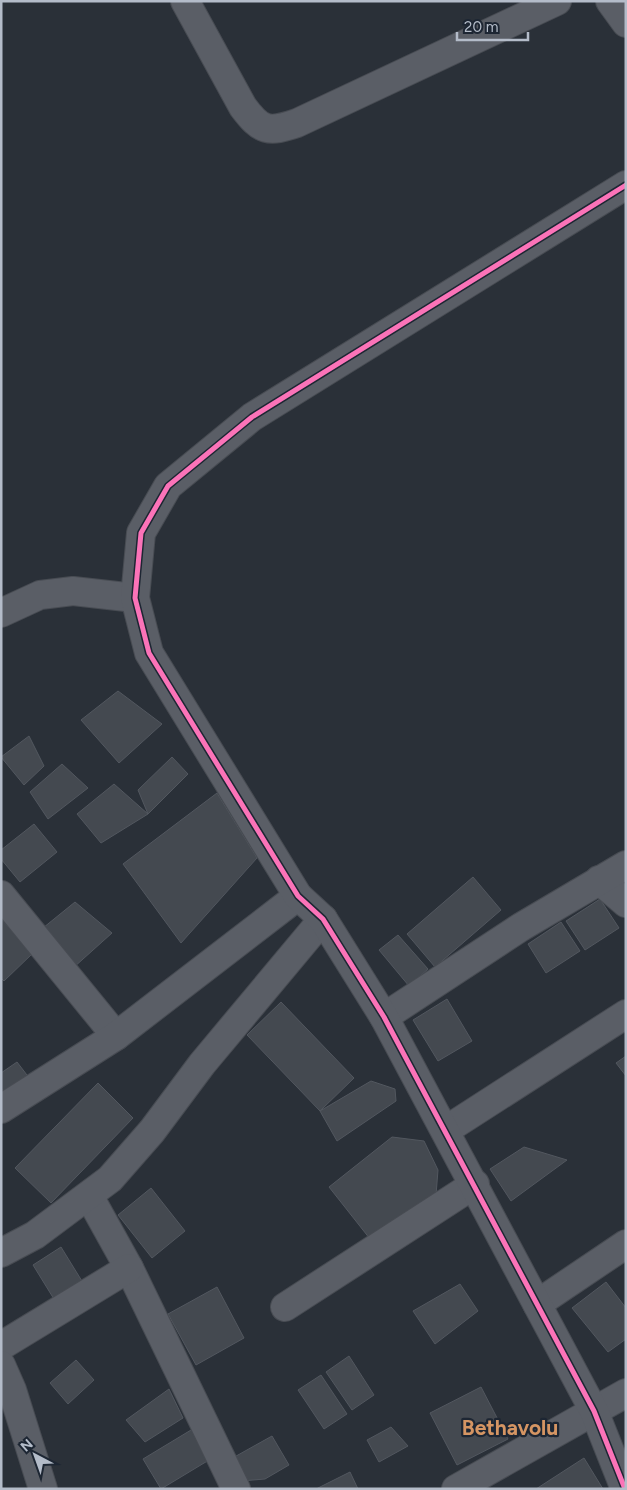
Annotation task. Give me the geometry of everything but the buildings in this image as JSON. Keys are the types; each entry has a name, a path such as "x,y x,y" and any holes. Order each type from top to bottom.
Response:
{"street":[{"path":"185,1 243,107 254,121 263,128 276,130 297,123 557,1"},
{"path":"610,1 626,23"},
{"path":"625,1489 594,1411 475,1184 384,1017 323,919 298,896 149,653 135,598 141,533 168,486 252,417 626,185"},
{"path":"1,613 40,595 74,591 135,598"},
{"path":"384,1017 521,927 626,865"},
{"path":"599,880 626,903"},
{"path":"1,895 116,1036"},
{"path":"1,1109 116,1036 298,896"},
{"path":"1,1253 35,1235 110,1179 152,1131 202,1064 323,919"},
{"path":"446,1130 626,1014"},
{"path":"285,1307 475,1184"},
{"path":"89,1196 129,1268 236,1489"},
{"path":"537,1304 626,1244"},
{"path":"1,1346 129,1268"},
{"path":"1,1364 12,1390 43,1489"},
{"path":"456,1489 626,1392"}],"cycle path":[{"path":"625,1489 594,1411 384,1017 323,919 298,896 149,653 135,598 141,533 168,486 252,417 626,185"}],"district":[{"name":"Bethavolu","path":"510,1427"}]}
